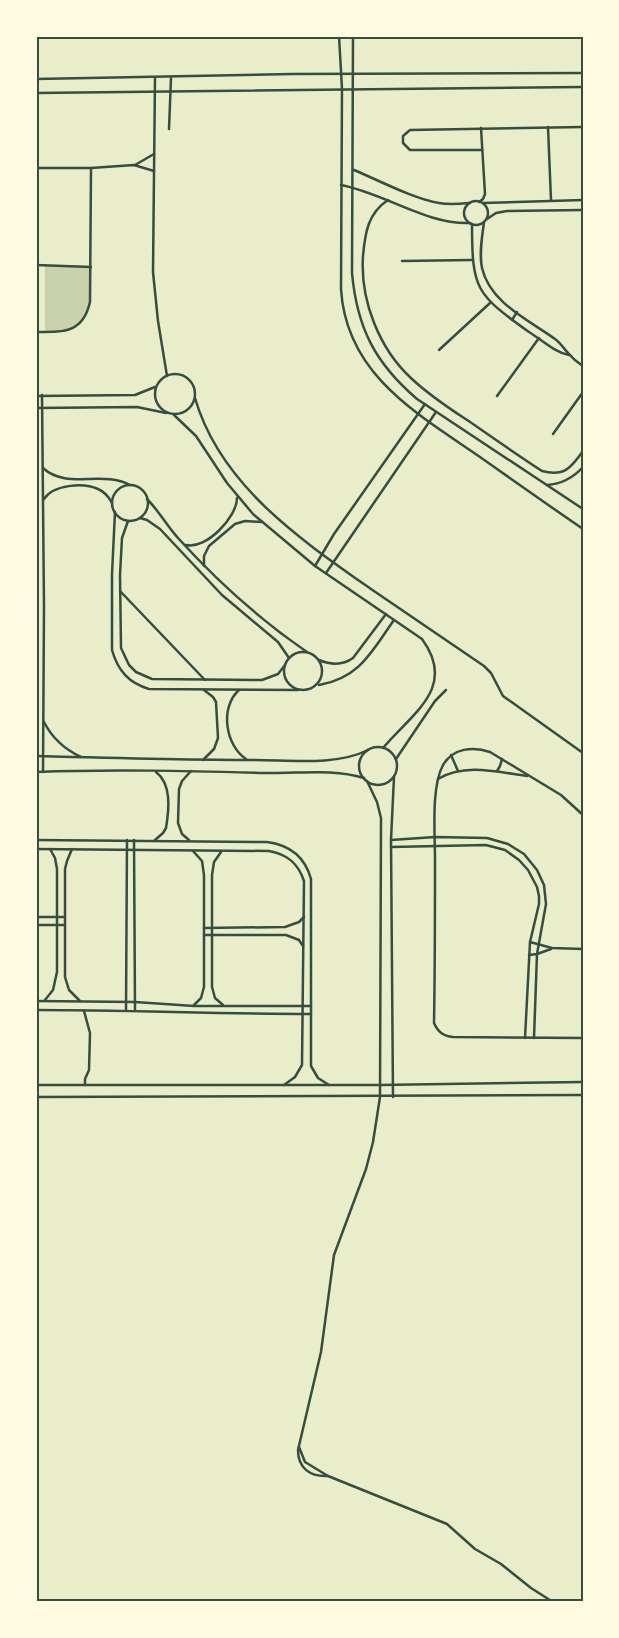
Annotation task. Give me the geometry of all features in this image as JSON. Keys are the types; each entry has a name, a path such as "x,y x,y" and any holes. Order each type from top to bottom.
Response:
{"street":[{"path":"339,36 342,75 341,288 342,307 353,341 368,363 393,392 418,414 583,529"},
{"path":"354,36 352,273 354,297 360,321 370,344 382,364 398,383 425,404 583,509"},
{"path":"36,79 171,78 292,74 583,73"},
{"path":"155,78 153,272 167,376"},
{"path":"169,129 171,78"},
{"path":"36,93 583,87"},
{"path":"548,127 550,200"},
{"path":"482,150 410,150 404,146 402,140 404,133 410,130 583,127"},
{"path":"479,202 486,194 481,128"},
{"path":"134,165 154,154"},
{"path":"36,168 91,168 134,165 154,171"},
{"path":"36,332 71,330 81,323 88,314 90,302 91,168"},
{"path":"354,170 422,199 438,203 583,200"},
{"path":"341,185 388,200 440,220 459,224 476,225 484,222 496,212 583,210"},
{"path":"388,200 373,213 368,223 363,262 367,301 377,329 391,355 408,376 433,397 542,471 550,473 565,471 571,467 583,451"},
{"path":"470,203 464,214 471,224 472,260 477,282 490,302 512,320 562,354 570,356"},
{"path":"483,203 488,210 487,219"},
{"path":"484,222 481,255 482,267 485,279 491,290 499,299 557,341 566,349 570,356 583,366"},
{"path":"402,261 472,260"},
{"path":"36,266 90,267"},
{"path":"439,350 490,302"},
{"path":"512,320 517,312"},
{"path":"497,396 539,338"},
{"path":"36,396 135,395 142,394 156,386 162,378 167,376 177,374 187,378 194,387 195,398 206,428 244,485 282,523 322,555 484,666 491,673 503,696 583,753"},
{"path":"156,386 156,402 166,413"},
{"path":"553,434 583,392"},
{"path":"42,396 43,772"},
{"path":"36,408 137,407 174,415 188,410 195,398"},
{"path":"315,566 334,534 425,404"},
{"path":"326,573 436,412"},
{"path":"174,415 196,436 237,496 262,522 315,566 422,639 427,646 433,661 435,678 432,692 402,729 383,748"},
{"path":"546,485 559,484 571,478 583,467"},
{"path":"43,468 53,475 65,479 110,478 143,491 147,499 204,567 248,608 319,660 333,664 347,662 353,658 386,614"},
{"path":"112,503 118,490 122,487 132,486"},
{"path":"43,500 52,490 58,488 90,487 105,494 120,518 128,521 140,518 147,520 160,529 222,595 278,642 289,658"},
{"path":"184,544 195,546 205,542 230,519 236,508 237,496"},
{"path":"140,518 147,508 147,499"},
{"path":"115,512 113,529 112,650 119,668 132,682 149,689 310,690 317,685 337,680 355,671 394,620"},
{"path":"128,521 122,538 120,591 121,648 129,665 144,677 152,680 268,679 278,674 289,658 297,653 307,652"},
{"path":"204,567 204,556 210,546 236,524 246,521 262,522"},
{"path":"120,591 205,680"},
{"path":"317,685 323,673 319,660"},
{"path":"285,666 286,680 293,688 298,690"},
{"path":"202,761 214,749 218,738 216,702 203,690"},
{"path":"240,690 233,696 228,709 229,737 238,753 248,760"},
{"path":"396,758 435,701 446,690"},
{"path":"43,720 54,738 82,757"},
{"path":"36,756 202,761 334,760 352,757 375,748 383,748 391,752 396,758 397,768 394,777 391,840 393,1097"},
{"path":"583,815 561,795 482,749 470,748 460,750 451,755 444,763 438,779 435,837 434,1023 437,1029 441,1034 447,1036 583,1038"},
{"path":"328,1476 319,1475 302,1467 298,1457 298,1446 321,1352 334,1255 366,1170 373,1142 380,1097 381,818 377,802 360,768 361,758 368,750"},
{"path":"451,755 458,771"},
{"path":"497,771 502,759"},
{"path":"438,779 458,771 471,770 497,771 528,776"},
{"path":"155,771 164,779 168,790 166,828 155,840"},
{"path":"36,772 192,771 268,774 334,773 350,774 364,778"},
{"path":"190,841 182,834 178,823 179,789 182,781 192,771"},
{"path":"367,781 379,785 388,783 394,777"},
{"path":"391,840 435,837 487,838 508,844 524,854 542,878 546,904 537,954 534,1038"},
{"path":"36,840 276,843 292,850 305,863 311,879 311,1066 318,1078 330,1085"},
{"path":"126,1010 127,840"},
{"path":"134,840 135,1010"},
{"path":"391,847 486,845 505,850 519,860 534,880 539,896 539,904 530,942 525,1038"},
{"path":"36,849 269,851 277,852 292,860 304,881 302,1064 295,1077 283,1085"},
{"path":"44,1001 50,995 56,978 57,869 55,858 50,849"},
{"path":"72,849 66,861 65,869 64,970 66,984 73,995 81,1002"},
{"path":"193,851 202,861 204,867 204,987 201,998 194,1006"},
{"path":"221,851 214,862 212,875 212,986 216,998 224,1006"},
{"path":"204,928 285,927 299,922 304,916"},
{"path":"36,917 65,917"},
{"path":"36,925 64,925"},
{"path":"204,935 286,935 299,940 303,946"},
{"path":"530,942 552,948 583,949"},
{"path":"529,955 552,948"},
{"path":"311,1006 194,1006 135,1002 38,1001 38,1010 311,1014"},
{"path":"84,1011 90,1033 90,1067 85,1079 85,1085"},
{"path":"36,1085 380,1086 583,1082"},
{"path":"36,1097 583,1095"},
{"path":"298,1446 305,1462 328,1476 447,1524 475,1548 502,1564 531,1588 553,1602"}],"green space":[{"path":"45,266 91,267 87,309 79,323 72,329 59,332 45,332"}]}
